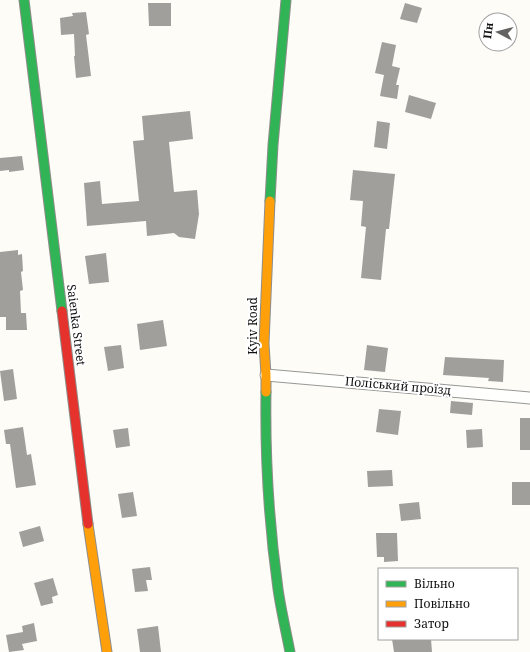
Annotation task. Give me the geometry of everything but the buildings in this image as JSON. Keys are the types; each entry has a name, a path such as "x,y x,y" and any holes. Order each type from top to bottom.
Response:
{"street":[{"name":"Saienka Street","path":"24,0 92,554 107,652"},
{"name":"Kyiv Road","path":"286,0 273,145 266,255 264,344 266,375 265,431 270,522 278,590 290,652"},
{"name":"Поліський проїзд","path":"266,375 530,398"}],"traffic: fast":[{"path":"24,0 62,311"},
{"path":"270,201 273,145 286,0"},
{"path":"266,392 267,466 272,540 279,597 290,652"}],"traffic: slow":[{"path":"266,392 264,344 270,201"},
{"path":"88,524 107,652"}],"traffic: jam":[{"path":"62,311 88,524"}]}
